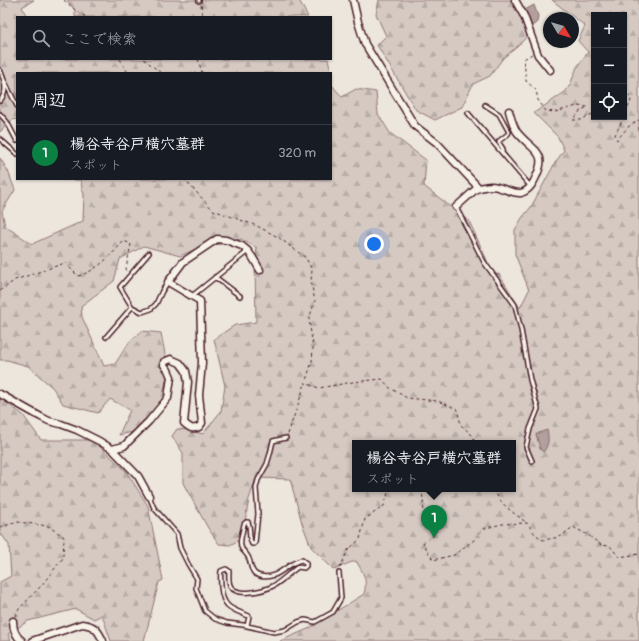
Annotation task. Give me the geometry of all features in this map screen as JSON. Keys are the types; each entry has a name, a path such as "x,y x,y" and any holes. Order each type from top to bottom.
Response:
{"street":[{"path":"353,0 365,44 415,126 437,143 479,188"},
{"path":"515,0 524,16 538,55 550,70"},
{"path":"456,207 479,188 491,186 517,193 525,192 531,187 540,168 541,162 539,153 517,132 513,124 510,111"},
{"path":"112,449 124,446 149,421 168,398 171,377 164,365 164,362 169,359 180,363 186,371 188,382 184,423 189,428 194,429 200,427 202,423 199,394 202,363 200,302 168,282 183,262 217,239 226,240 242,246 248,251 260,270"},
{"path":"0,394 49,421 77,430 112,449 138,476 149,496"},
{"path":"14,621 13,629 16,636 22,641"},
{"path":"32,641 82,624 89,625 94,628 100,633 103,641"}],"lane":[{"path":"0,70 5,90 0,101"},
{"path":"2,76 16,104"},
{"path":"485,105 499,114 508,132 508,134 499,142 503,149 502,152"},
{"path":"468,113 531,187"},
{"path":"0,114 7,122 16,139"},
{"path":"0,139 16,153"},
{"path":"456,207 484,262 515,304 522,330 530,380 538,409 530,429 526,447 532,460"},
{"path":"192,296 248,251"},
{"path":"149,253 120,286 132,307 142,312 151,309 156,304 168,282"},
{"path":"215,277 240,296"},
{"path":"106,338 132,307"},
{"path":"247,626 249,616 231,609 226,604 222,596 221,571 226,569 229,571 229,583 231,587 235,590 246,592 260,591 272,586 298,567 304,568 306,566 306,563 302,560 297,561 276,574 266,577 258,576 253,573 249,558 240,543 244,524 248,522 250,540 252,544 256,543 258,514 256,488 258,480 267,464 273,441 286,438"},
{"path":"149,496 154,508 177,534 180,548 197,579 196,588 205,611 215,619 227,624 247,626 274,632 285,630 298,622 305,620 315,622 333,612 341,598 339,573"}],"path":[{"path":"64,0 84,16"},
{"path":"199,1 203,16"},
{"path":"533,53 524,59 526,81 536,90 538,100 546,111 555,112 577,106 588,107 581,110 574,120 581,120 591,115"},
{"path":"121,60 127,72"},
{"path":"145,60 160,72"},
{"path":"198,60 202,72"},
{"path":"627,97 629,95 631,101 627,110"},
{"path":"622,120 615,135 617,140 628,127 639,120"},
{"path":"185,180 213,210 257,226 278,237 306,258 312,270 311,282 315,301 309,319 313,348 312,362 286,438"},
{"path":"0,291 15,280 66,263 78,276 86,274 104,262 124,241 131,244 124,276"},
{"path":"305,384 319,388 382,379 390,388 407,398 438,401 457,409 461,425 472,435 474,440"},
{"path":"339,573 348,550 360,539 366,519 384,506 387,492"},
{"path":"422,492 424,522 430,524 435,522 438,526 435,534 423,543 433,560 454,554 478,536 482,529 502,524 527,523"},
{"path":"495,492 505,507 527,523 535,534 543,540 560,537 573,527 588,535 601,545 610,546 619,557 639,554"},
{"path":"0,527 18,522 48,526 64,537 63,558 41,586 19,609 14,621"}],"green space":[{"path":"0,0 34,0 22,7 26,16 16,16 16,60 328,60 331,71 16,72 16,119 12,120 0,132"},
{"path":"67,0 299,0 307,16 75,16 75,10"},
{"path":"379,0 511,0 531,32 517,47 503,58 490,76 473,84 462,107 435,120 416,110 377,45 386,36 376,14"},
{"path":"552,0 639,0 639,641 280,641 308,629 364,594 365,580 361,569 356,561 334,570 311,547 302,523 290,479 256,478 249,499 244,527 239,540 230,545 219,544 208,528 183,483 183,453 172,436 177,429 203,434 221,411 225,386 214,339 235,325 256,322 255,267 257,248 241,239 223,244 205,245 180,256 144,246 120,259 114,281 81,306 82,317 104,366 115,364 130,341 142,331 161,333 168,370 162,400 152,416 142,425 133,432 119,435 130,410 110,399 98,413 63,404 53,388 28,366 7,360 0,360 0,158 8,171 15,190 2,211 5,226 32,244 83,221 84,194 81,180 332,180 332,85 342,97 356,89 376,92 378,114 390,133 426,160 424,186 469,221 492,275 499,274 520,308 529,290 515,254 515,230 531,207 555,163 564,150 558,137 534,113 565,92 570,85 577,67 588,52 579,42 585,26 579,21 579,12 567,12"},
{"path":"0,398 23,415 41,440 93,440 126,471 148,506 163,580 159,582 144,641 111,641 102,615 94,619 76,609 28,621 8,634 11,641 0,641 0,582 11,576 9,545 2,535 0,536"}],"shaded area":[{"path":"534,5 538,16 537,23 531,26 523,11"},
{"path":"547,430 548,442 543,452 540,449 536,434"}],"place":[{"name":"楊谷寺谷戸横穴墓群","path":"434,538"}]}
